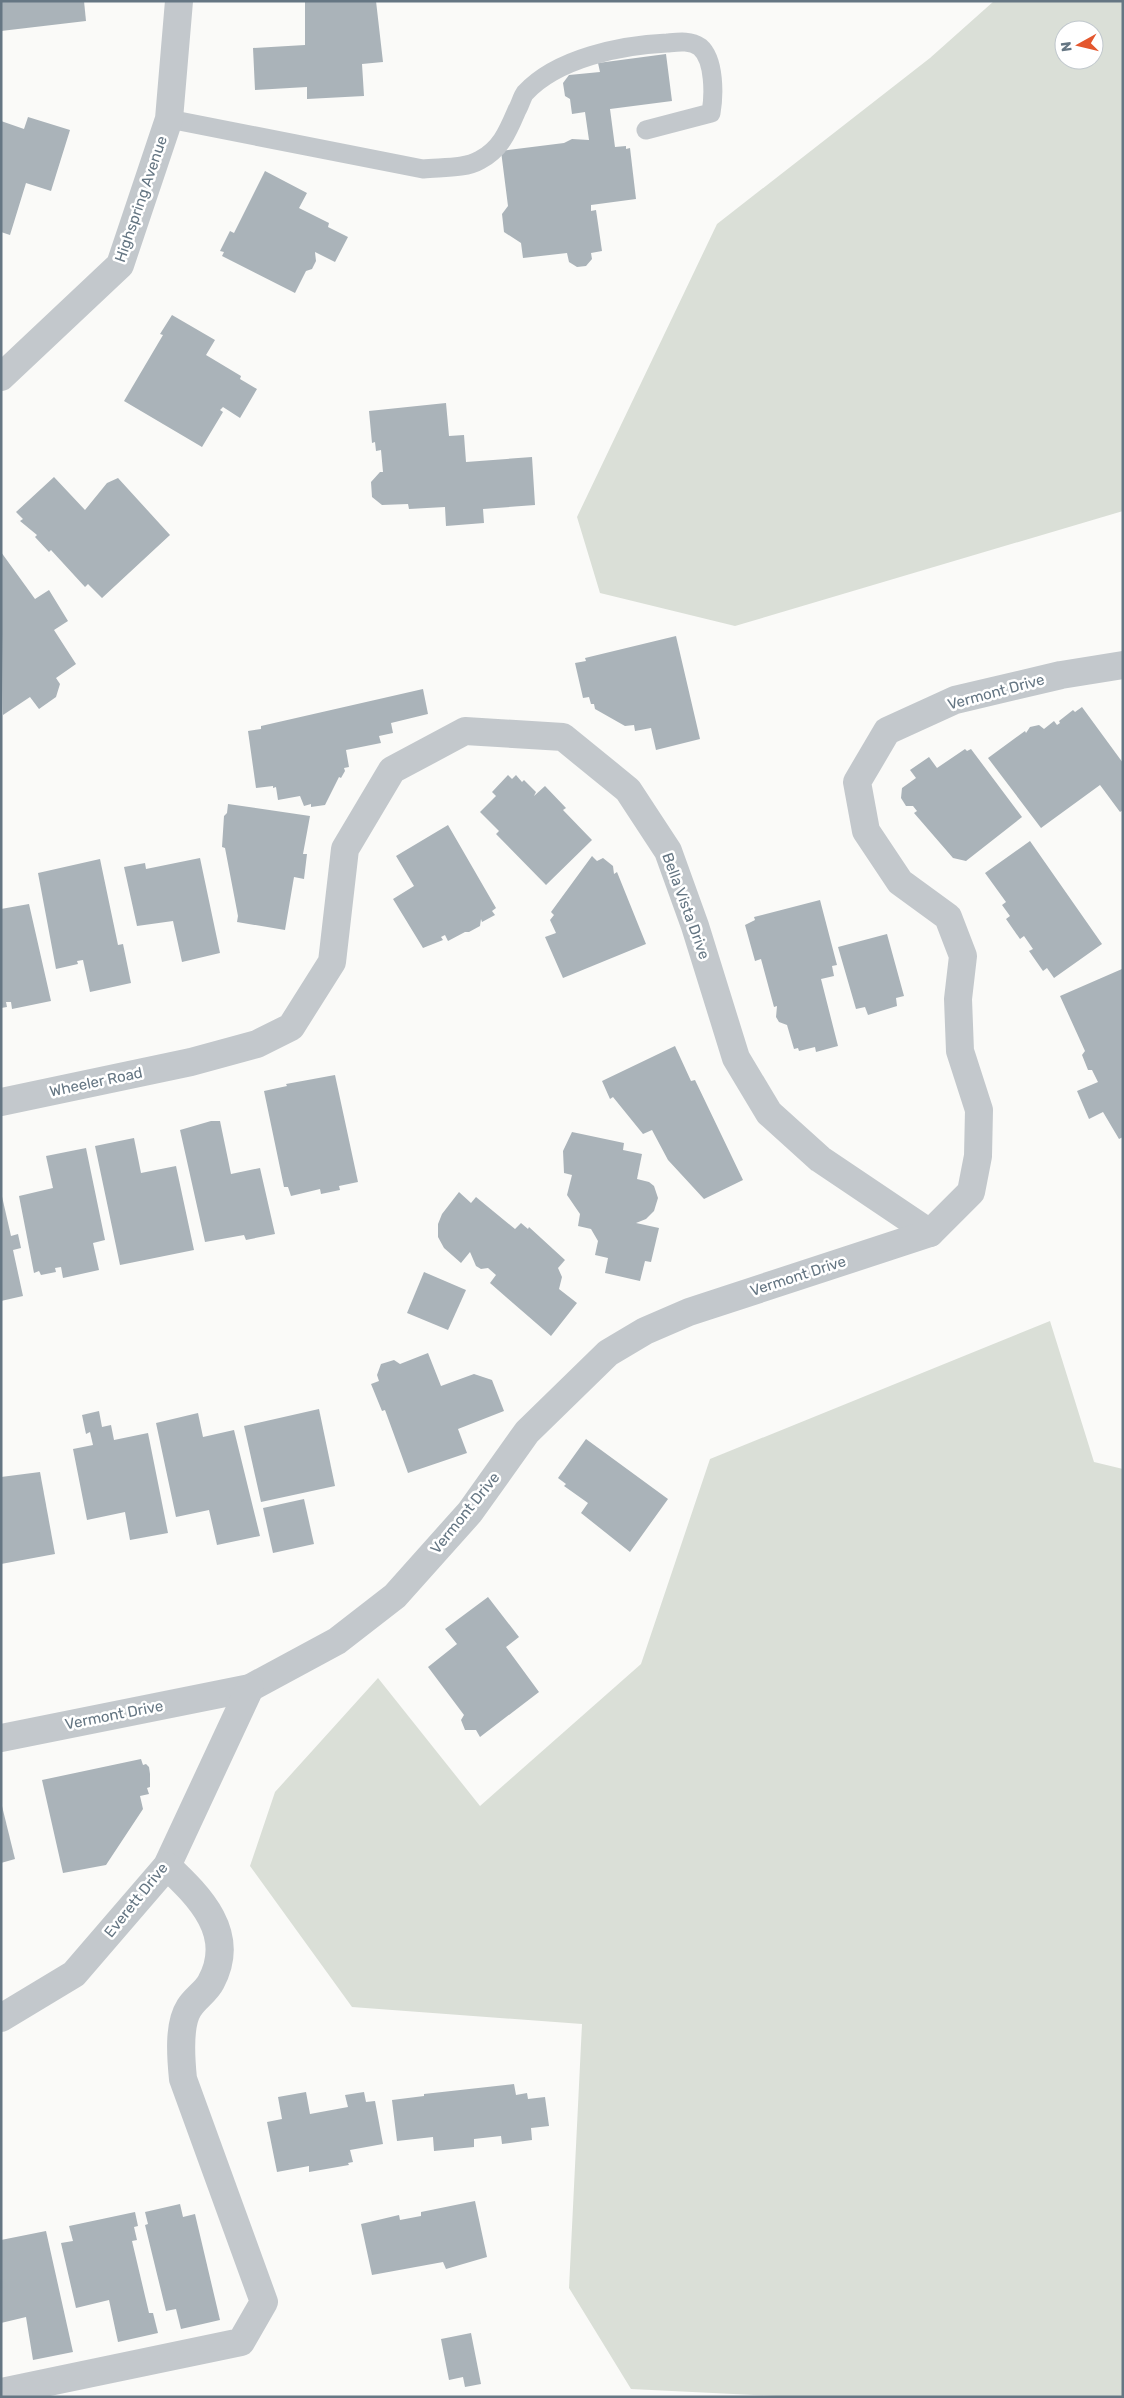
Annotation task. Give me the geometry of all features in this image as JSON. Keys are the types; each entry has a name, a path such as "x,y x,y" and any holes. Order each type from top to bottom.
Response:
{"street":[{"name":"Highspring Avenue","path":"1,378 120,265 169,119 179,1"},
{"name":"Vermont Drive","path":"1,1738 250,1688 336,1641 395,1596 470,1512 527,1432 608,1353 645,1331 690,1312 930,1233 971,1192 978,1156 979,1110 960,1051 958,1000 963,956 948,917 900,882 866,831 857,782 887,730 955,700 1061,675 1123,665"},
{"name":"Bella Vista Drive","path":"190,1062 257,1044 291,1028 332,962 345,849 392,770 464,731 563,737 628,790 668,851 695,926 736,1058 769,1113 820,1159 930,1233"},
{"name":"Wheeler Road","path":"1,1102 190,1062"},
{"name":"Everett Drive","path":"1,2018 74,1974 166,1866 250,1688"},
{"path":"1,2392 241,2342 264,2302 183,2079 180,2044 188,2009 210,1983 221,1958 218,1930 195,1892 166,1866"}],"lane":[{"path":"169,119 423,169 459,165 478,161 498,147 504,141 525,93 558,69 598,53 635,46 690,42 701,48 710,67 714,93 711,113 646,130"}],"shaded area":[{"path":"994,1 1123,1 1123,511 735,626 600,593 577,517 717,224 930,58"},
{"path":"1050,1321 1094,1462 1123,1469 1123,2397 796,2397 631,2389 569,2288 582,2024 352,2007 250,1866 275,1792 378,1678 480,1806 641,1664 710,1459"}],"building":[{"path":"1,1 84,1 86,21 1,31"},
{"path":"305,1 376,1 383,62 362,64 364,96 307,99 307,87 255,90 253,48 305,45"},
{"path":"666,54 672,101 610,109 615,147 626,146 626,149 630,148 636,199 591,205 591,211 596,210 602,251 591,253 592,259 586,266 577,267 569,262 567,253 523,258 521,243 504,232 502,214 508,206 501,151 564,143 572,139 589,140 585,112 572,114 570,99 565,96 563,83 569,75 600,72 598,63"},
{"path":"28,117 70,130 51,191 26,183 10,235 1,232 1,121 24,129"},
{"path":"265,171 307,193 299,208 329,223 328,227 348,237 335,262 315,252 316,261 312,269 306,271 295,293 222,256 224,252 220,251 230,231 234,233"},
{"path":"172,315 215,340 206,355 241,376 240,379 257,389 240,418 223,407 220,410 223,412 202,447 124,401 163,335 160,334"},
{"path":"446,403 449,436 464,435 466,462 532,457 535,505 483,509 484,523 446,526 445,507 409,509 408,504 382,505 372,497 371,482 380,472 383,472 381,450 376,451 375,442 372,443 369,411"},
{"path":"54,477 85,510 107,483 118,478 170,535 102,598 88,584 85,587 51,550 49,552 35,537 37,535 20,521 23,519 16,512"},
{"path":"1,552 35,599 49,590 68,621 54,630 76,664 56,678 60,684 56,697 39,709 30,697 3,715"},
{"path":"676,636 700,739 656,750 651,728 635,731 634,725 625,726 595,709 589,697 583,698 575,663 586,661 585,658"},
{"path":"423,689 428,714 391,723 393,733 379,736 381,743 346,750 349,767 344,768 345,771 341,778 339,777 325,805 311,807 311,804 304,806 300,796 278,800 276,787 256,788 248,731 261,729 261,726"},
{"path":"1082,707 1123,763 1123,810 1120,812 1100,785 1041,828 988,758 1025,731 1026,733 1030,727 1039,725 1044,729 1054,721 1057,725 1060,723 1059,721 1073,710 1075,712"},
{"path":"965,749 967,751 971,749 1022,817 966,861 953,858 914,813 917,811 913,806 906,806 901,798 902,788 916,778 910,770 929,757 937,768"},
{"path":"508,775 512,779 516,775 522,782 524,780 536,792 534,796 545,786 566,808 563,810 592,840 546,885 496,834 499,831 480,812 496,796 492,792"},
{"path":"228,804 310,816 303,854 307,854 304,879 294,877 285,930 237,922 238,916 225,848 222,847 224,816 227,813"},
{"path":"448,825 496,908 492,911 495,915 482,922 481,919 480,926 469,932 465,932 448,941 445,935 441,937 443,940 423,948 393,899 414,886 396,856"},
{"path":"1030,841 1102,944 1054,978 1047,968 1043,971 1029,951 1033,949 1024,936 1020,939 1006,919 1010,916 1002,905 1006,902 985,873"},
{"path":"592,856 597,861 603,858 613,866 614,874 617,872 646,944 563,978 545,937 556,933 550,920 554,915 551,912"},
{"path":"200,858 220,953 182,962 173,921 137,926 124,867 145,863 146,869"},
{"path":"100,859 118,945 123,944 131,983 90,992 83,960 77,961 78,964 56,969 38,873"},
{"path":"820,900 837,965 832,966 834,976 821,979 838,1046 816,1052 815,1047 799,1051 798,1048 794,1049 787,1025 779,1022 776,1017 777,1006 774,1007 761,959 755,961 745,925 755,920 754,917"},
{"path":"29,904 51,1001 12,1009 11,1002 6,1002 7,1007 1,1008 1,909"},
{"path":"887,934 904,996 896,998 897,1006 868,1015 865,1007 856,1009 838,947"},
{"path":"1122,969 1123,1137 1119,1139 1103,1112 1089,1119 1077,1091 1098,1082 1092,1070 1088,1070 1082,1055 1085,1051 1060,996"},
{"path":"675,1046 691,1081 695,1080 743,1180 704,1199 668,1160 652,1130 643,1134 613,1097 610,1099 602,1081"},
{"path":"335,1075 358,1182 339,1186 340,1190 321,1194 320,1189 291,1196 288,1187 284,1187 264,1091 287,1086 286,1084"},
{"path":"211,1121 220,1121 231,1174 260,1168 275,1234 246,1240 244,1235 205,1242 180,1130"},
{"path":"572,1132 624,1143 623,1150 642,1154 637,1179 649,1182 654,1186 658,1198 654,1211 646,1219 636,1223 659,1228 651,1262 645,1261 640,1281 605,1273 608,1258 595,1255 598,1241 591,1229 578,1226 580,1214 567,1195 572,1175 564,1173 563,1151"},
{"path":"134,1138 141,1173 176,1166 194,1250 120,1265 95,1146"},
{"path":"86,1148 105,1240 93,1243 99,1270 63,1278 61,1267 55,1268 56,1272 41,1275 39,1271 34,1273 19,1196 53,1188 46,1156"},
{"path":"1,1192 11,1236 18,1234 21,1248 13,1250 23,1296 1,1301"},
{"path":"459,1192 471,1203 476,1197 515,1229 521,1223 528,1229 529,1227 565,1260 558,1268 562,1277 559,1289 577,1303 551,1336 490,1283 496,1275 488,1268 481,1269 476,1266 470,1252 461,1263 444,1248 438,1237 438,1224 442,1214"},
{"path":"424,1272 466,1290 448,1330 407,1313"},
{"path":"428,1353 441,1386 474,1374 492,1380 504,1411 458,1429 467,1453 408,1473 385,1410 382,1411 371,1384 379,1381 377,1375 381,1364 394,1360 400,1364"},
{"path":"319,1409 335,1486 261,1502 244,1426"},
{"path":"99,1411 102,1427 111,1425 114,1440 148,1433 168,1533 130,1540 125,1512 87,1520 73,1449 93,1445 90,1432 86,1434 82,1415"},
{"path":"198,1413 203,1437 234,1430 260,1536 217,1545 209,1510 176,1517 156,1423"},
{"path":"586,1439 668,1499 630,1552 581,1513 588,1503 564,1486 566,1484 558,1478"},
{"path":"40,1472 55,1554 1,1564 1,1477"},
{"path":"304,1499 314,1544 273,1553 263,1508"},
{"path":"488,1597 519,1637 506,1647 539,1692 480,1737 476,1730 465,1730 461,1720 464,1715 428,1667 457,1644 445,1629"},
{"path":"141,1759 143,1765 146,1764 149,1767 150,1787 147,1788 149,1794 140,1796 143,1809 106,1865 63,1873 42,1780"},
{"path":"1,1802 15,1859 1,1863"},
{"path":"514,2084 516,2095 527,2093 528,2099 545,2097 549,2126 531,2128 532,2140 502,2144 501,2136 474,2139 474,2147 434,2151 433,2137 397,2141 392,2100 424,2096 424,2094"},
{"path":"306,2092 310,2114 348,2107 345,2095 364,2092 366,2102 375,2101 383,2144 350,2150 353,2162 348,2163 349,2165 309,2172 309,2166 277,2172 267,2122 282,2119 278,2097"},
{"path":"475,2201 487,2257 446,2269 443,2262 372,2275 361,2224 399,2215 400,2220 421,2216 421,2212"},
{"path":"180,2204 183,2217 195,2214 220,2320 181,2329 176,2309 166,2311 145,2225 148,2224 145,2212"},
{"path":"135,2212 138,2226 134,2227 137,2240 132,2241 149,2313 153,2313 158,2333 118,2342 109,2300 76,2308 61,2243 73,2241 69,2226"},
{"path":"46,2231 73,2352 33,2360 26,2317 1,2323 1,2240"},
{"path":"471,2333 481,2384 465,2387 463,2377 449,2380 441,2339"}]}
